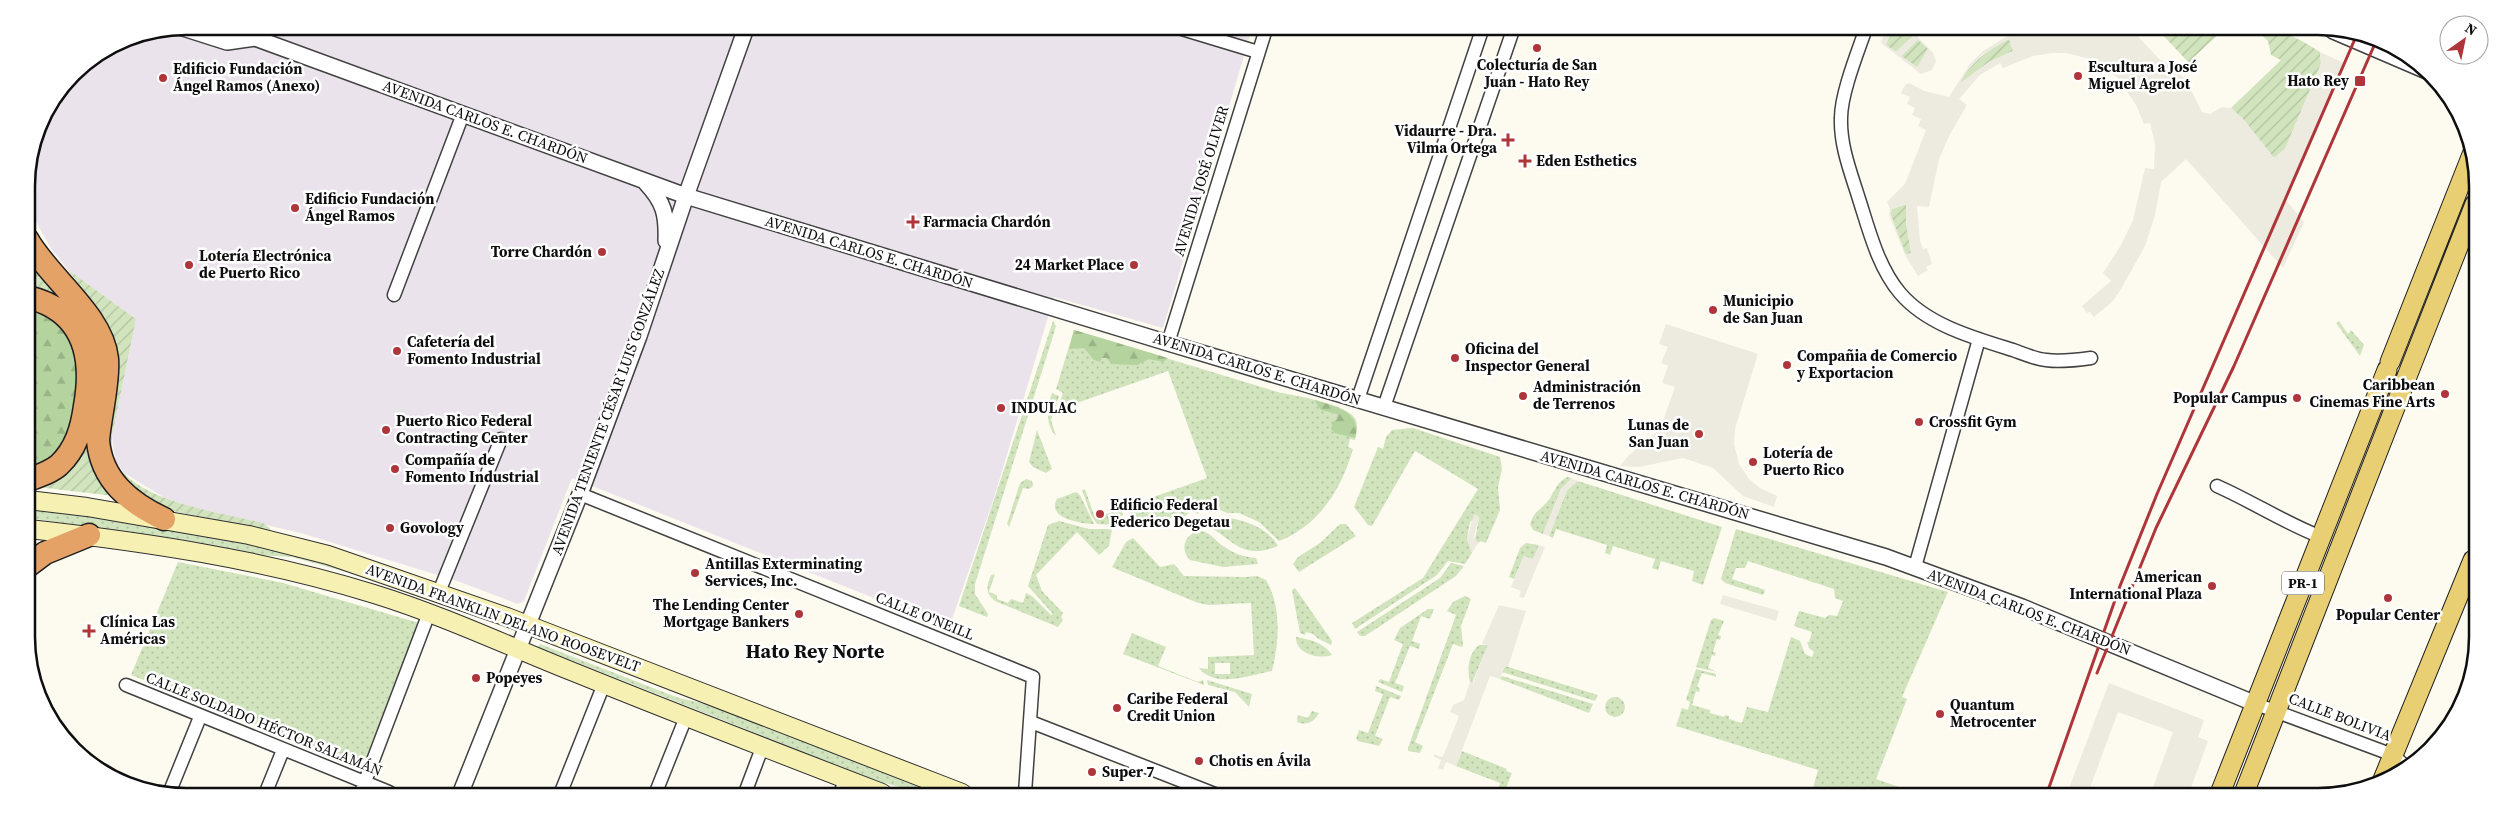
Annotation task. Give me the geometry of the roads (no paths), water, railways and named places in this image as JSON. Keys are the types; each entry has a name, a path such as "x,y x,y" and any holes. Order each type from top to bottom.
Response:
{"highway":[{"path":"35,252 43,264 96,327 105,348 106,380 98,449 106,470 123,494 140,508 164,519"},
{"path":"35,301 51,307 68,318 83,343 89,371 82,426 72,448 58,466 35,477"},
{"path":"35,560 45,553 89,536"}],"main road":[{"name":"PR-1","path":"2222,788 2468,165"},
{"name":"PR-1","path":"2245,788 2469,217"},
{"name":"AVENIDA FRANKLIN DELANO ROOSEVELT","path":"35,501 164,519 249,535 319,553 439,592 949,788"},
{"name":"AVENIDA FRANKLIN DELANO ROOSEVELT","path":"35,530 187,549 259,564 373,594 429,613 762,748 843,786"},
{"path":"2386,771 2469,570"}],"street":[{"name":"AVENIDA CARLOS E. CHARDÓN","path":"204,35 227,42 248,35"},
{"name":"AVENIDA CARLOS E. CHARDÓN","path":"265,35 463,114 686,196 1915,567 2022,607 2256,704"},
{"name":"AVENIDA TENIENTE CÉSAR LUIS GONZÁLEZ","path":"463,788 526,625 580,494 639,336 686,196 744,35"},
{"path":"1202,35 1258,52"},
{"name":"AVENIDA JOSÉ OLIVER","path":"1168,343 1264,35"},
{"path":"1358,400 1480,35"},
{"path":"1384,407 1511,35"},
{"path":"1864,35 1842,107 1841,128 1845,155 1878,254 1901,294 1924,314 1944,326 1979,339 2044,360 2062,361 2091,358"},
{"path":"2345,37 2408,64"},
{"path":"394,295 463,114"},
{"path":"643,180 659,197 664,212 666,226 665,259"},
{"path":"1915,567 1979,339"},
{"path":"439,592 501,439"},
{"path":"2217,486 2263,508 2290,525 2321,537"},
{"name":"CALLE O'NEILL","path":"580,494 1029,675 1034,682 1025,788"},
{"path":"363,787 429,613"},
{"path":"563,788 604,684"},
{"name":"CALLE SOLDADO HÉCTOR SALAMÁN","path":"126,685 283,750 363,787"},
{"name":"CALLE BOLIVIA","path":"2256,704 2393,755 2401,763"},
{"path":"172,787 200,717"},
{"path":"658,788 686,717"},
{"path":"1032,722 1200,788"},
{"path":"747,788 762,748"},
{"path":"268,788 283,750"}],"railway":[{"path":"2049,788 2120,586 2157,494 2355,40"},
{"path":"2097,673 2156,528 2234,366 2374,45"}],"place":[{"name":"Colecturía de San Juan - Hato Rey","path":"1537,48"},
{"name":"Escultura a José Miguel Agrelot","path":"2078,76"},
{"name":"Edificio Fundación Ángel Ramos (Anexo)","path":"163,78"},
{"name":"Hato Rey","path":"2360,81"},
{"name":"Vidaurre - Dra. Vilma Ortega","path":"1508,140"},
{"name":"Eden Esthetics","path":"1525,161"},
{"name":"Edificio Fundación Ángel Ramos","path":"295,208"},
{"name":"Farmacia Chardón","path":"913,222"},
{"name":"Torre Chardón","path":"602,252"},
{"name":"Lotería Electrónica de Puerto Rico","path":"189,265"},
{"name":"24 Market Place","path":"1134,265"},
{"name":"Municipio de San Juan","path":"1713,310"},
{"name":"Cafetería del Fomento Industrial","path":"397,351"},
{"name":"Oficina del Inspector General","path":"1455,358"},
{"name":"Compañia de Comercio y Exportacion","path":"1787,365"},
{"name":"Caribbean Cinemas Fine Arts","path":"2445,394"},
{"name":"Administración de Terrenos","path":"1523,396"},
{"name":"Popular Campus","path":"2297,398"},
{"name":"INDULAC","path":"1001,408"},
{"name":"Crossfit Gym","path":"1919,422"},
{"name":"Puerto Rico Federal Contracting Center","path":"386,430"},
{"name":"Lunas de San Juan","path":"1699,434"},
{"name":"Lotería de Puerto Rico","path":"1753,462"},
{"name":"Compañía de Fomento Industrial","path":"395,469"},
{"name":"Edificio Federal Federico Degetau","path":"1100,514"},
{"name":"Govology","path":"390,528"},
{"name":"Antillas Exterminating Services, Inc.","path":"695,573"},
{"name":"American International Plaza","path":"2212,586"},
{"name":"Popular Center","path":"2388,598"},
{"name":"The Lending Center Mortgage Bankers","path":"799,614"},
{"name":"Clínica Las Américas","path":"89,631"},
{"name":"Popeyes","path":"476,678"},
{"name":"Caribe Federal Credit Union","path":"1117,708"},
{"name":"Quantum Metrocenter","path":"1940,714"},
{"name":"Chotis en Ávila","path":"1199,761"},
{"name":"Super 7","path":"1092,772"}],"district":[{"name":"Hato Rey Norte","path":"815,651"}]}
